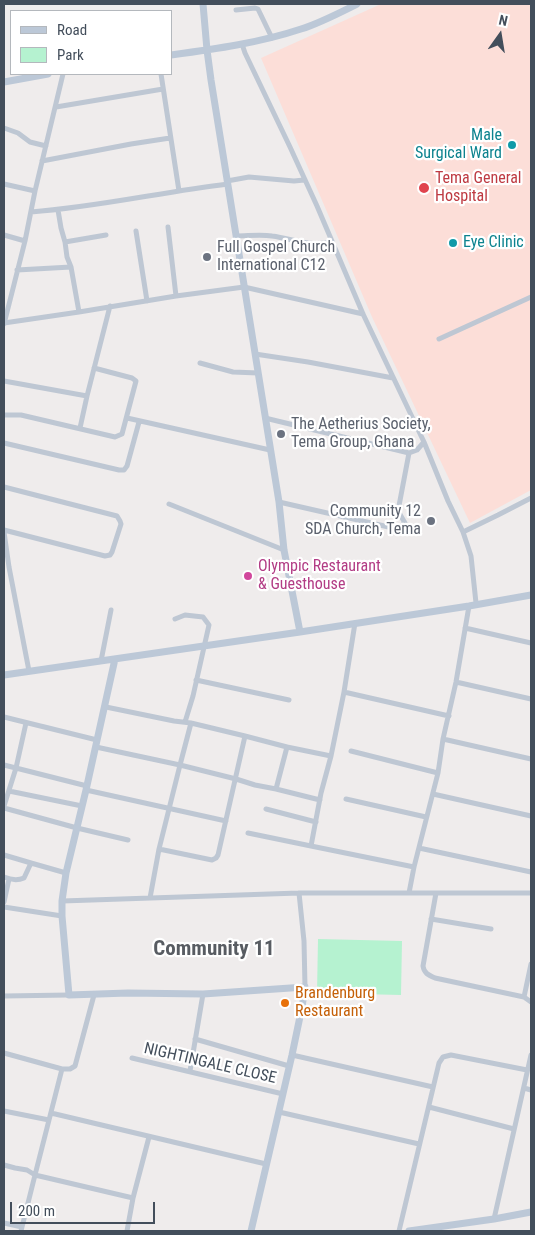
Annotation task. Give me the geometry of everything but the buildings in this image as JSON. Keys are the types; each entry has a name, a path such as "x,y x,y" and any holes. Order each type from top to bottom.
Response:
{"street":[{"path":"203,4 207,50 279,502 284,550 300,632"},
{"path":"172,55 272,38 303,29 357,4"},
{"path":"236,10 258,8 272,38"},
{"path":"242,44 290,147 392,378 424,442 472,556 472,604 464,628 456,682 438,773 409,893"},
{"path":"4,82 42,75"},
{"path":"64,75 4,323 244,287 363,314"},
{"path":"161,75 178,191"},
{"path":"56,107 163,89"},
{"path":"4,128 18,133 30,142 46,146"},
{"path":"42,161 170,138"},
{"path":"30,212 58,210 178,191 249,177 294,181 304,180"},
{"path":"4,184 35,191"},
{"path":"58,210 79,312"},
{"path":"168,227 176,296"},
{"path":"136,231 146,301"},
{"path":"4,235 25,240"},
{"path":"65,242 106,235"},
{"path":"236,236 264,235 310,244 331,242"},
{"path":"17,270 71,268"},
{"path":"439,339 531,297"},
{"path":"80,428 86,396 110,306"},
{"path":"255,354 392,378"},
{"path":"200,363 233,372 258,374"},
{"path":"4,415 21,415 115,437 122,434 136,381 132,378 94,368"},
{"path":"4,381 86,396"},
{"path":"127,418 270,450"},
{"path":"265,418 409,452 417,450 424,442"},
{"path":"4,443 124,470 128,466 139,422"},
{"path":"279,502 399,528 405,523 398,512 409,452"},
{"path":"4,488 116,516 121,524 112,552 106,556 4,531 6,567 29,671"},
{"path":"463,532 531,498"},
{"path":"169,504 284,550"},
{"path":"4,675 300,632 531,594"},
{"path":"101,661 111,610"},
{"path":"150,898 159,849 180,765 196,680 209,625 203,617 185,615 175,619"},
{"path":"311,846 344,692 356,623"},
{"path":"464,628 531,643"},
{"path":"69,995 62,901 66,873 106,707 115,659"},
{"path":"196,680 289,700"},
{"path":"456,682 531,698"},
{"path":"344,692 449,716"},
{"path":"106,707 174,721 188,722 286,747 331,756"},
{"path":"4,717 236,779 255,786 320,800"},
{"path":"26,723 16,768 4,807 77,828 128,840"},
{"path":"159,849 212,860 216,858 245,736"},
{"path":"444,739 531,758"},
{"path":"276,789 286,747"},
{"path":"351,751 438,773"},
{"path":"4,765 87,788 226,821"},
{"path":"8,791 82,806"},
{"path":"433,794 531,816"},
{"path":"346,799 426,817"},
{"path":"266,810 316,822"},
{"path":"248,833 414,867"},
{"path":"419,848 531,872"},
{"path":"4,855 66,873"},
{"path":"4,902 7,878 19,880 24,878 31,863"},
{"path":"62,901 299,892 531,893"},
{"path":"251,1231 302,1008 304,941 299,892"},
{"path":"436,893 423,966 427,974 434,978 524,997 531,1002"},
{"path":"4,907 62,916"},
{"path":"431,919 491,929"},
{"path":"524,997 531,967"},
{"path":"4,996 128,993 203,994 304,987"},
{"path":"190,1071 203,994"},
{"path":"4,1054 62,1069 70,1069 76,1066 94,995"},
{"path":"194,1040 289,1066"},
{"path":"292,1055 433,1088"},
{"path":"399,1231 439,1063 443,1057 451,1055 527,1070"},
{"path":"494,1219 531,1055"},
{"name":"NIGHTINGALE CLOSE","path":"132,1058 283,1094"},
{"path":"4,1223 22,1229 62,1069"},
{"path":"524,1088 531,1090"},
{"path":"429,1107 514,1129"},
{"path":"4,1111 49,1120"},
{"path":"279,1112 419,1144"},
{"path":"51,1114 266,1164"},
{"path":"127,1231 133,1198 149,1137"},
{"path":"4,1164 26,1170 34,1175 133,1198"},
{"path":"408,1231 432,1230 531,1212"}],"shaded area":[{"name":"Tema General Hospital","path":"381,4 531,4 531,490 470,523 372,317 261,58"}],"green space":[{"path":"318,939 402,941 401,995 317,993"}],"place":[{"name":"Male Surgical Ward","path":"512,145"},
{"name":"Tema General Hospital","path":"424,188"},
{"name":"Eye Clinic","path":"453,243"},
{"name":"Full Gospel Church International C12","path":"207,257"},
{"name":"The Aetherius Society, Tema Group, Ghana","path":"281,434"},
{"name":"Community 12 SDA Church, Tema","path":"431,521"},
{"name":"Olympic Restaurant & Guesthouse","path":"248,576"},
{"name":"Brandenburg Restaurant","path":"285,1003"}],"district":[{"name":"Community 11","path":"214,950"}]}
